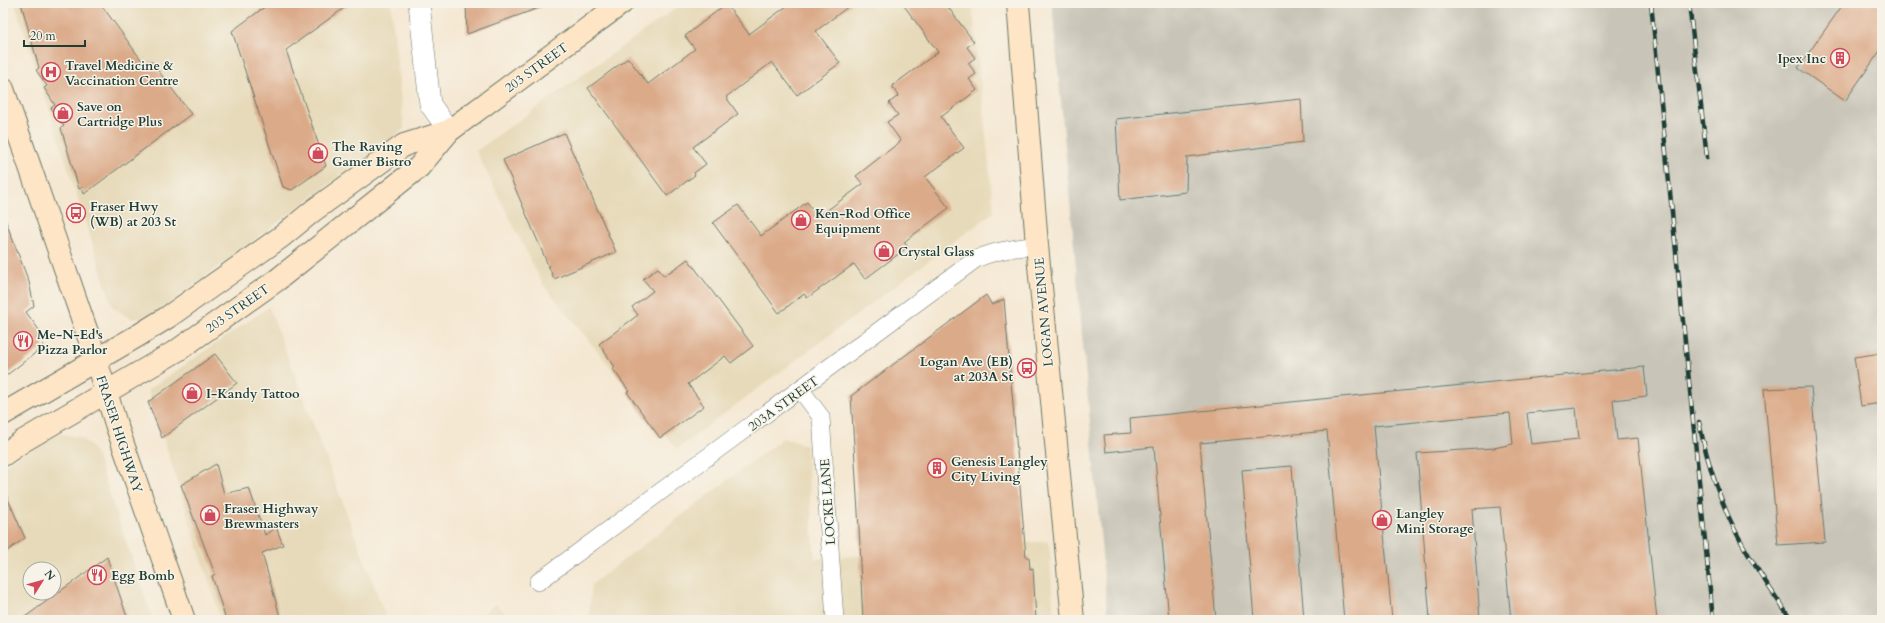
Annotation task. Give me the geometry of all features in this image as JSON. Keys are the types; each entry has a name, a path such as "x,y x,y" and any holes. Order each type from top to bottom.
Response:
{"main road":[{"name":"203 STREET","path":"3,455 23,441 178,350 277,280 419,167 449,131 622,3"},
{"name":"LOGAN AVENUE","path":"1018,3 1037,245 1073,620"},
{"name":"FRASER HIGHWAY","path":"3,89 184,620"},
{"name":"203 STREET","path":"3,414 139,335 174,312 281,237 314,210 404,145 449,131"}],"street":[{"path":"420,3 430,104 449,131"},
{"name":"203A STREET","path":"538,582 801,390 976,259 1002,250 1037,245"},
{"name":"LOCKE LANE","path":"801,390 820,417 835,620"}],"shaded area":[{"path":"15,3 391,3 404,129 149,318 132,319 113,308"},
{"path":"683,3 972,3 994,212 677,449 542,283 476,151"},
{"path":"1052,3 1882,3 1882,620 1108,620"},
{"path":"269,307 387,620 221,620 148,390"},
{"path":"60,434 80,437 90,445 96,454 153,620 3,620 3,466 28,450"},
{"path":"783,438 806,445 815,559 1049,541 1054,620 583,620 589,614 592,584"},
{"path":"496,604 512,620 474,620"}],"building":[{"path":"21,3 100,3 145,65 151,61 191,114 84,194 82,187 79,189 61,128 64,126 51,108 55,105 44,88 47,86 36,70 39,68"},
{"path":"270,3 351,3 286,50 326,166 292,190 283,187 232,31"},
{"path":"466,3 547,3 547,5 467,34"},
{"path":"791,3 853,3 816,31 840,63 797,95 772,62 726,97 738,114 693,147 706,164 694,173 695,175 667,196 588,88 628,58 648,84 695,49 685,36 726,4 749,34"},
{"path":"902,3 945,3 974,42 967,47 975,58 968,63 976,74 969,79 977,90 941,117 964,148 925,177 949,208 904,242 908,247 865,279 854,264 807,298 804,294 779,313 713,223 738,205 761,236 807,202 818,217 863,184 856,176 901,141 887,122 898,115 889,103 898,96 892,86 938,52"},
{"name":"Ipex Inc","path":"1844,3 1882,3 1882,48 1845,101 1798,68"},
{"path":"1301,99 1303,142 1187,157 1186,192 1120,200 1116,119"},
{"path":"564,133 616,252 554,279 503,160"},
{"path":"3,217 29,282 34,306 26,312 42,334 43,347 3,378"},
{"path":"688,259 753,346 731,363 725,356 688,384 704,406 660,438 627,392 629,391 613,369 615,367 599,344 638,315 632,307 653,291 643,279 658,268 664,276"},
{"name":"Genesis Langley City Living","path":"986,295 992,305 1004,299 1026,557 1029,557 1030,569 1033,568 1036,620 863,620 851,396"},
{"path":"1882,353 1882,403 1861,406 1854,357"},
{"name":"I-Kandy Tattoo","path":"215,354 237,383 162,438 148,402"},
{"path":"1644,367 1647,396 1613,400 1617,440 1638,438 1657,620 1511,620 1500,507 1472,509 1480,620 1430,620 1417,453 1494,448 1513,444 1510,413 1374,426 1392,620 1344,620 1327,431 1200,443 1216,620 1169,620 1154,447 1106,452 1104,435 1131,433 1130,418","holes":["1576,408 1579,439 1531,444 1527,413"]},
{"path":"1811,387 1825,542 1778,545 1764,389"},
{"path":"216,464 224,494 249,488 265,535 276,527 283,545 262,553 281,620 226,620 212,576 215,574 181,485"},
{"path":"1292,466 1304,620 1254,620 1242,470"},
{"path":"3,488 25,538 3,554"},
{"path":"107,557 128,620 21,620 47,601 62,601 62,590"}],"railway":[{"path":"1651,3 1713,620"},
{"path":"1689,3 1707,157"},
{"path":"1699,422 1706,453 1728,516 1748,555 1791,620"}],"place":[{"name":"Ipex Inc","path":"1840,58"},
{"name":"Travel Medicine & Vaccination Centre","path":"51,72"},
{"name":"Save on Cartridge Plus","path":"63,113"},
{"name":"The Raving Gamer Bistro","path":"318,153"},
{"name":"Fraser Hwy (WB) at 203 St","path":"76,213"},
{"name":"Ken-Rod Office Equipment","path":"801,220"},
{"name":"Crystal Glass","path":"884,251"},
{"name":"Me-N-Ed's Pizza Parlor","path":"23,341"},
{"name":"Logan Ave (EB) at 203A St","path":"1027,368"},
{"name":"I-Kandy Tattoo","path":"192,393"},
{"name":"Genesis Langley City Living","path":"937,468"},
{"name":"Fraser Highway Brewmasters","path":"210,515"},
{"name":"Langley Mini Storage","path":"1382,520"},
{"name":"Egg Bomb","path":"97,575"}]}
